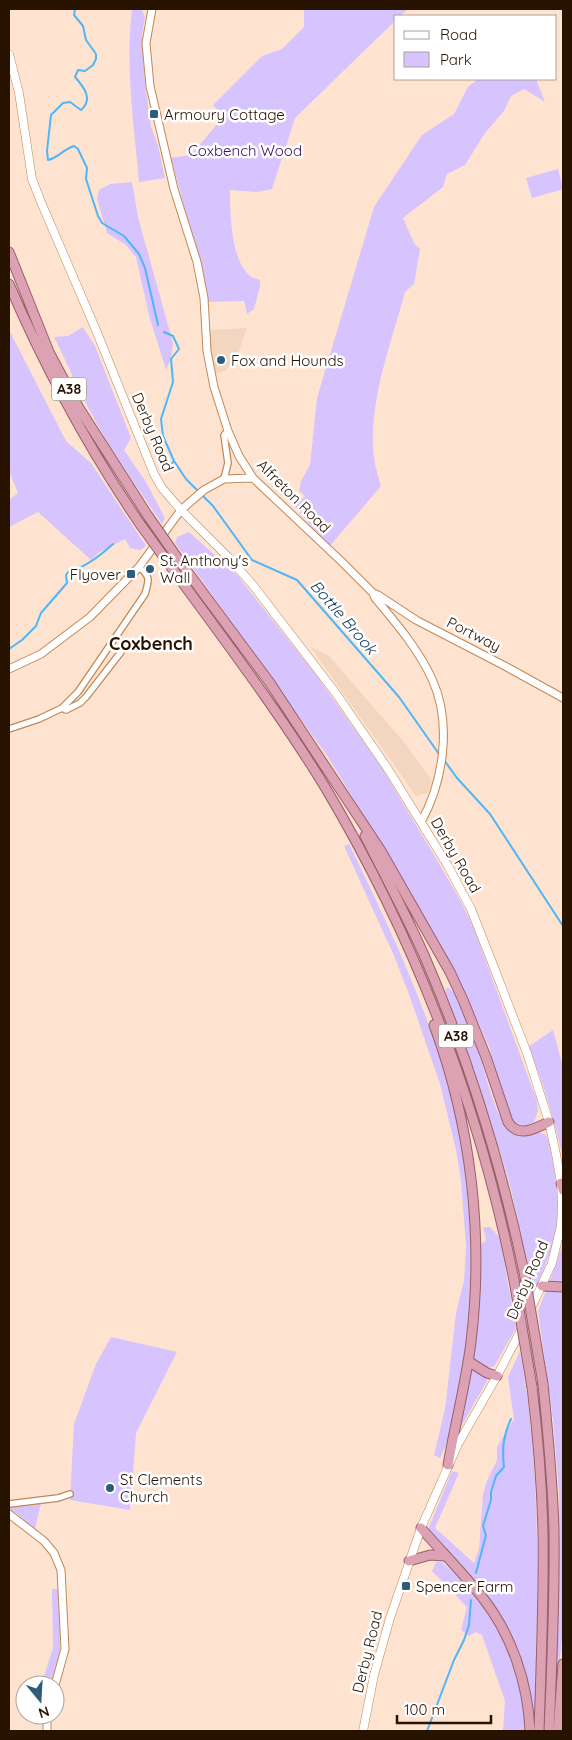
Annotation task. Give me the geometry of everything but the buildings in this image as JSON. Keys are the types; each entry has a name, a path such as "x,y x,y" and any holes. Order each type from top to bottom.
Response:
{"highway":[{"name":"A38","path":"9,252 49,352 79,408 148,516 270,683 352,808 403,910 451,1022 473,1083 496,1159 525,1277 543,1384 549,1439 554,1533 554,1620 550,1731"},
{"name":"A38","path":"9,284 38,350 64,402 94,453 140,524 263,692 344,820 407,944 432,1003 463,1086 491,1180 514,1280 532,1387 538,1440 543,1535 539,1731"},
{"path":"352,808 381,851 450,972 477,1031 508,1122 521,1132 549,1122"},
{"path":"378,884 449,1068 461,1118 471,1177 476,1247 474,1306 468,1361 448,1465"},
{"path":"542,1286 563,1287"},
{"path":"468,1361 482,1370 497,1376"},
{"path":"421,1528 483,1598 510,1642 524,1688 530,1731"},
{"path":"409,1561 430,1555 445,1556"},
{"path":"558,1731 563,1664"}],"main road":[{"name":"Derby Road","path":"9,54 19,93 32,179 151,467 162,488 240,570 290,632 354,718 421,822 471,909 527,1053 549,1122 562,1186 561,1226 552,1263 497,1376 448,1465 421,1528 390,1618 374,1675 363,1731"}],"street":[{"name":"Alfreton Road","path":"152,9 146,43 150,86 174,189 196,262 204,298 208,351 214,387 228,431 239,456 253,478 373,593 419,657 433,680 440,702 443,736 440,771 432,801 421,822"},
{"path":"224,479 228,463 224,435 228,431"},
{"path":"9,669 41,654 90,618 139,567 181,510 204,490 224,479 253,478"},
{"path":"9,729 46,716 62,708 78,692 145,594 148,579 139,567"},
{"name":"Portway","path":"373,593 416,620 503,664 563,698"},
{"path":"62,708 66,710 86,698 121,652"},
{"path":"9,1504 58,1498 70,1494"},
{"path":"9,1514 44,1541 54,1553 61,1570 65,1649 58,1675"}],"shaded area":[{"path":"247,328 237,357 225,371 214,374 209,330"},
{"path":"310,646 329,656 404,742 432,781 428,793 416,796"}],"green space":[{"path":"132,9 142,10 145,17 142,35 145,84 151,127 158,145 165,178 139,182 129,52"},
{"name":"Coxbench Wood","path":"304,9 408,9 401,15 394,15 394,22 295,118 272,189 257,192 230,190 230,210 238,258 249,275 260,280 254,309 247,314 244,301 207,302 205,284 171,158 190,155 223,117 213,105 262,56 282,49 304,27"},
{"path":"477,80 536,80 545,102 524,89 511,96 504,111 485,133 465,165 447,174 443,187 403,218 414,243 420,249 414,284 405,292 383,368 375,407 373,450 381,486 329,547 295,507 305,496 299,491 301,481 310,465 317,398 374,207 422,135 454,114 468,87"},
{"path":"558,169 563,189 532,198 526,178"},
{"path":"132,182 138,217 173,343 171,358 166,370 149,315 136,257 126,245 107,233 97,199 99,190 110,184"},
{"path":"83,327 95,346 131,438 124,450 146,482 165,518 162,524 97,424 54,337 68,336"},
{"path":"9,330 66,441 91,463 146,546 140,550 130,548 125,539 98,553 91,560 38,512 9,527 9,500 18,493 9,471"},
{"path":"189,532 237,575 317,676 380,765 440,865 473,926 537,1101 538,1111 534,1123 522,1125 511,1120 489,1047 443,950 328,757 175,543 177,537"},
{"path":"349,844 400,953 434,1038 453,1103 466,1176 471,1251 469,1326 456,1411 440,1458 434,1455 445,1409 456,1313 464,1281 466,1247 461,1180 456,1150 440,1084 395,958 344,846"},
{"path":"448,987 454,993 472,1033 494,1102 503,1122 508,1129 519,1135 543,1133 547,1136 555,1179 557,1222 552,1248 535,1289 508,1178 445,990"},
{"path":"553,1030 563,1067 563,1158 548,1102 528,1047"},
{"path":"483,1227 490,1227 500,1238 516,1328 495,1365 488,1368 478,1364 471,1355 479,1246 486,1240"},
{"path":"563,1243 563,1283 550,1281"},
{"path":"551,1290 563,1293 563,1628 556,1698 554,1697 559,1570 559,1492 553,1420 538,1311 546,1291"},
{"path":"111,1337 177,1352 136,1433 130,1510 70,1500 74,1424 96,1364"},
{"path":"520,1351 532,1441 537,1531 535,1712 531,1713 517,1652 429,1531 452,1471 459,1473 435,1528 474,1563 479,1549 483,1494 497,1460 497,1447 514,1419 508,1377"},
{"path":"470,1367 487,1378 487,1381 454,1439"},
{"path":"41,1503 35,1529 10,1510 9,1506"},
{"path":"436,1562 442,1562 460,1579 489,1617 501,1638 511,1660 518,1683 524,1706 526,1731 503,1731 505,1701 482,1635 476,1632 469,1636 461,1630 467,1607 432,1571"},
{"path":"52,1589 60,1589 60,1651 53,1675 44,1675 53,1648"}],"waterway":[{"name":"Bottle Brook","path":"75,9 74,15 83,26 86,40 96,54 96,59 93,65 85,71 78,70 75,77 86,93 87,101 85,106 81,110 70,102 63,103 51,115 47,151 48,160 74,146 78,149 87,168 86,179 102,223 124,236 139,254 145,268 158,325"},
{"name":"Bottle Brook","path":"164,332 173,336 179,349 171,359 173,382 161,419 163,436 174,461 186,479 213,506 252,560 297,580 399,697 439,754"},
{"path":"163,473 173,462"},
{"path":"9,649 22,640 36,626 41,613 67,583 66,575 69,571 87,564 113,544"},
{"name":"Bottle Brook","path":"444,760 457,778 490,814 563,926"},
{"name":"Bottle Brook","path":"476,1573 486,1535 483,1526 491,1500 491,1492 496,1476 504,1467 504,1443 511,1419"},
{"name":"Bottle Brook","path":"427,1731 454,1660 464,1640 469,1625 471,1600"}],"place":[{"name":"Armoury Cottage","path":"154,114"},
{"name":"Fox and Hounds","path":"221,360"},
{"name":"St. Anthony's Wall","path":"150,569"},
{"name":"Flyover","path":"131,574"},
{"name":"St Clements Church","path":"110,1488"},
{"name":"Spencer Farm","path":"406,1586"}],"district":[{"name":"Coxbench","path":"151,643"}]}
